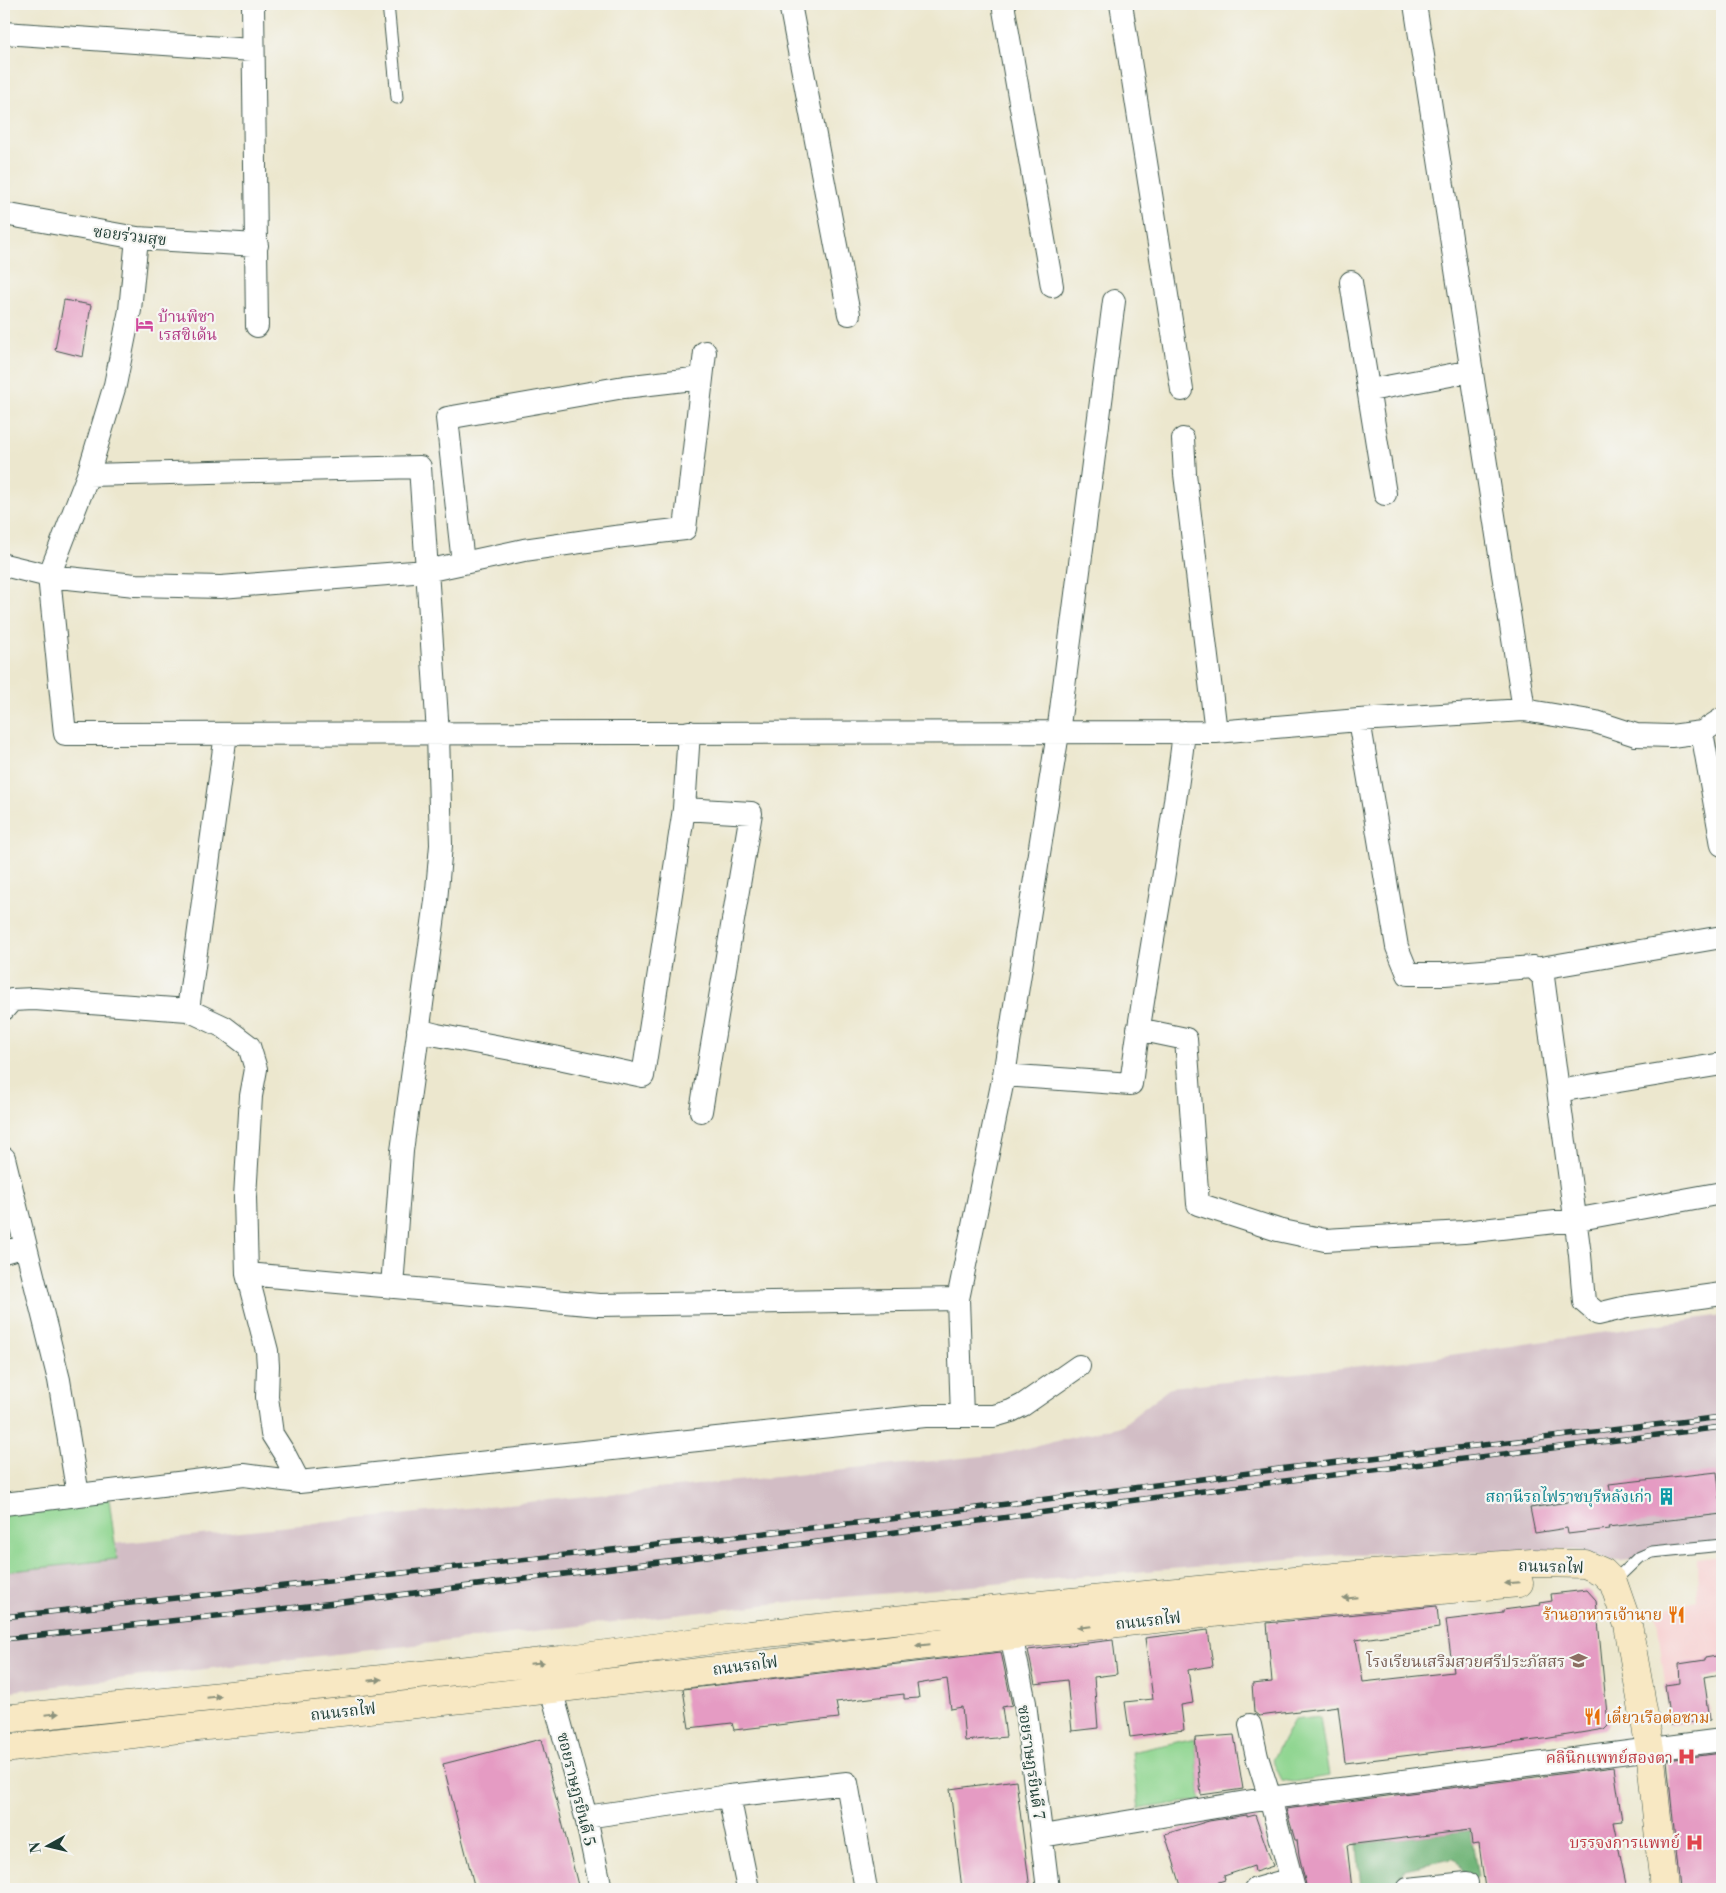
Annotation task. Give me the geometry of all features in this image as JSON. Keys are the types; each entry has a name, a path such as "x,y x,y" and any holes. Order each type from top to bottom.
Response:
{"street":[{"path":"253,4 252,50 257,326"},
{"path":"790,4 849,314"},
{"path":"1003,4 1052,286"},
{"path":"1121,4 1182,390"},
{"path":"1415,4 1524,710"},
{"path":"4,33 252,50"},
{"name":"ซอยร่วมสุข","path":"4,214 137,238 257,246"},
{"path":"137,238 130,310 115,385 88,474 49,576 65,734 1216,732 1359,720 1524,710 1596,722 1636,735 1671,736 1702,732 1722,719"},
{"path":"1351,282 1370,390 1385,494"},
{"path":"962,1416 958,1299 1004,1075 1058,732 1114,301"},
{"path":"4,565 49,576 135,585 221,586 426,571 534,549 685,529 704,352"},
{"path":"1370,390 1472,371"},
{"path":"463,563 447,418 624,387 702,378"},
{"path":"1183,439 1185,474 1216,732"},
{"path":"88,474 420,467 425,516 426,571 438,732 441,845 436,902 402,1151 392,1287"},
{"path":"1359,720 1396,947 1408,974 1446,974 1533,967 1543,977 1580,1255 1584,1302 1598,1314 1628,1307 1722,1294"},
{"path":"418,1030 437,1036 544,1055 643,1076 684,809 689,732"},
{"path":"1004,1075 1131,1084 1138,1028 1177,794 1184,732"},
{"path":"1702,732 1722,845"},
{"path":"188,1010 226,734"},
{"path":"684,809 751,813 701,1111"},
{"path":"1535,969 1722,937"},
{"path":"4,1009 12,1000 34,999 188,1010 224,1027 249,1046 256,1070 251,1096 245,1197 247,1274 267,1351 267,1397 272,1434 299,1482"},
{"path":"1138,1028 1186,1039 1198,1204 1278,1230 1325,1240 1464,1232 1574,1220 1722,1193"},
{"path":"1558,1092 1722,1064"},
{"path":"4,1158 14,1249 59,1380 78,1495"},
{"path":"247,1274 599,1304 958,1299"},
{"path":"4,1504 244,1475 299,1482 925,1416 994,1416 1024,1405 1079,1366"},
{"name":"ถนนรถไฟ","path":"4,1719 561,1660 749,1635 1346,1576 1532,1563 1585,1564 1603,1572 1613,1582"},
{"name":"ถนนรถไฟ","path":"4,1749 190,1727 552,1689 1011,1635 1352,1598 1562,1579 1586,1582 1598,1588 1609,1597 1628,1625"},
{"path":"1613,1582 1628,1625 1650,1749 1664,1889"},
{"path":"749,1635 752,1664"},
{"name":"ซอยราษฎรยินดี 7","path":"1011,1635 1025,1703 1048,1889"},
{"name":"ซอยราษฎรยินดี 5","path":"552,1689 586,1817 601,1889"},
{"path":"1250,1725 1257,1757 1293,1884 1256,1889"},
{"path":"1042,1836 1270,1798 1722,1740"},
{"path":"586,1817 729,1796 847,1783 866,1889"},
{"path":"729,1796 748,1889"},
{"path":"1408,1889 1467,1883"}],"lane":[{"path":"388,4 397,98"},
{"path":"1613,1582 1638,1558 1652,1552 1722,1545"}],"shaded area":[{"path":"1722,1315 1722,1550 1610,1561 1579,1550 1344,1554 798,1601 4,1692 4,1555 1002,1454 1121,1426 1171,1387 1423,1359"},
{"path":"1722,1556 1722,1674 1665,1685 1656,1610 1698,1601 1697,1559"}],"green space":[{"path":"109,1499 117,1559 4,1572 4,1511"},
{"path":"1320,1717 1329,1776 1294,1782 1282,1780 1272,1760 1294,1720"},
{"path":"1195,1738 1201,1800 1139,1809 1132,1752"},
{"path":"1470,1830 1478,1877 1475,1878 1462,1871 1455,1858 1405,1869 1392,1889 1361,1889 1357,1844"}],"building":[{"path":"64,300 91,305 83,357 55,350"},
{"name":"สถานีรถไฟราชบุรีหลังเก่า","path":"1717,1472 1722,1514 1608,1527 1609,1529 1568,1534 1567,1528 1535,1533 1530,1508 1611,1495 1609,1484"},
{"path":"1587,1590 1596,1600 1608,1725 1604,1729 1544,1739 1345,1763 1338,1706 1259,1716 1254,1712 1252,1684 1272,1682 1267,1623 1437,1606 1439,1628 1356,1640 1363,1682 1453,1672 1446,1620 1503,1613 1503,1610 1541,1605 1540,1603 1552,1601 1551,1594"},
{"path":"1208,1630 1213,1666 1188,1670 1193,1703 1181,1705 1184,1730 1130,1737 1125,1702 1153,1699 1145,1638"},
{"path":"1113,1640 1117,1674 1094,1677 1098,1728 1072,1731 1067,1680 1035,1684 1028,1650"},
{"path":"1001,1652 1012,1705 1002,1707 1006,1737 965,1741 962,1707 951,1709 947,1679 917,1684 919,1698 904,1699 904,1694 836,1702 839,1718 734,1730 732,1723 689,1728 683,1689"},
{"path":"1722,1655 1722,1674 1704,1677 1710,1720 1670,1725 1665,1685 1680,1683 1679,1664"},
{"path":"1234,1735 1243,1789 1201,1795 1195,1738"},
{"path":"541,1739 579,1889 475,1889 443,1764"},
{"path":"1722,1753 1722,1889 1680,1889 1667,1760"},
{"path":"1614,1767 1622,1821 1613,1822 1627,1889 1485,1889 1479,1844 1472,1845 1470,1830 1347,1845 1352,1889 1307,1889 1297,1840 1295,1840 1286,1809"},
{"path":"1016,1780 1030,1889 962,1889 950,1789"},
{"path":"1247,1815 1247,1817 1255,1815 1273,1866 1255,1872 1254,1866 1224,1876 1225,1880 1196,1889 1182,1889 1165,1834 1209,1821"}],"railway":[{"path":"4,1617 883,1520 1287,1468 1722,1417"},
{"path":"4,1639 335,1603 1211,1490 1722,1427"}],"place":[{"name":"บ้านพิชา เรสซิเด้น","path":"144,325"},
{"name":"สถานีรถไฟราชบุรีหลังเก่า","path":"1666,1496"},
{"name":"ร้านอาหารเจ้านาย","path":"1676,1614"},
{"name":"โรงเรียนเสริมสวยศรีประภัสสร","path":"1579,1661"},
{"name":"เตี๋ยวเรือต่อชาม","path":"1592,1717"},
{"name":"คลินิกแพทย์สองตา","path":"1687,1757"},
{"name":"บรรจงการแพทย์","path":"1694,1842"}]}
